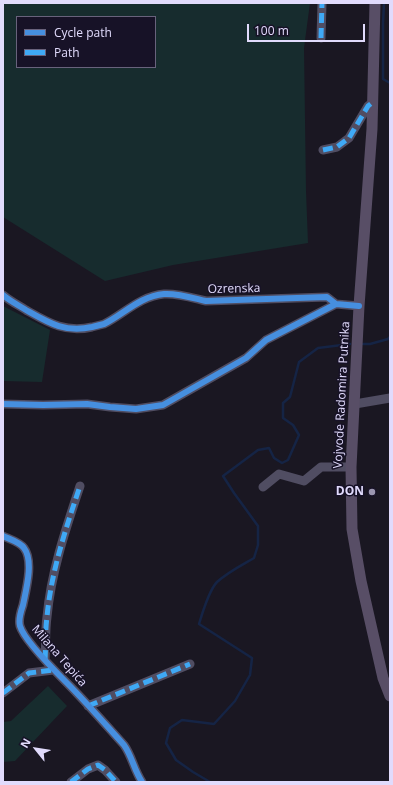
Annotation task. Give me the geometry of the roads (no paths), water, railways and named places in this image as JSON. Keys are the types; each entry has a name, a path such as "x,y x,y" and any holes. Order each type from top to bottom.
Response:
{"main road":[{"name":"Vojvode Radomira Putnika","path":"375,3 372,130 359,306 351,467 352,529 360,581 383,678 390,696"}],"street":[{"path":"321,38 322,3"},
{"path":"323,150 337,147 349,138 368,106 373,102"},
{"name":"Ozrenska","path":"3,295 38,316 59,326 79,330 103,324 133,305 149,298 164,294 206,301 327,297 336,304"},
{"name":"Vojvode Radomira Putnika","path":"3,404 87,404 110,408 136,409 163,405 246,358 266,340 336,304 359,306"},
{"path":"355,404 390,398"},
{"path":"262,487 279,474 304,481 321,468 351,467"},
{"name":"Milana Tepića","path":"46,660 47,617 53,579 70,516 80,486"},
{"name":"Milana Tepića","path":"3,536 20,544 26,553 29,568 28,583 20,616 20,624 24,634 53,670 127,748 142,782"},
{"path":"88,706 190,664"},
{"path":"3,693 29,673 53,670"},
{"path":"72,782 88,769 98,765 116,782"}],"waterway":[{"path":"384,3 383,79 390,83"},
{"path":"363,344 370,344 388,339 390,337"},
{"path":"210,782 176,760 166,743 170,728 182,720 214,724 235,701 250,675 252,658 199,624 206,602 214,585 226,575 254,558 258,545 258,526 223,476 258,450 269,448 274,458 282,463 288,460 299,435 293,425 283,418 283,403 290,397 299,362 318,348 350,344"}],"place":[{"name":"DON","path":"372,492"}]}
